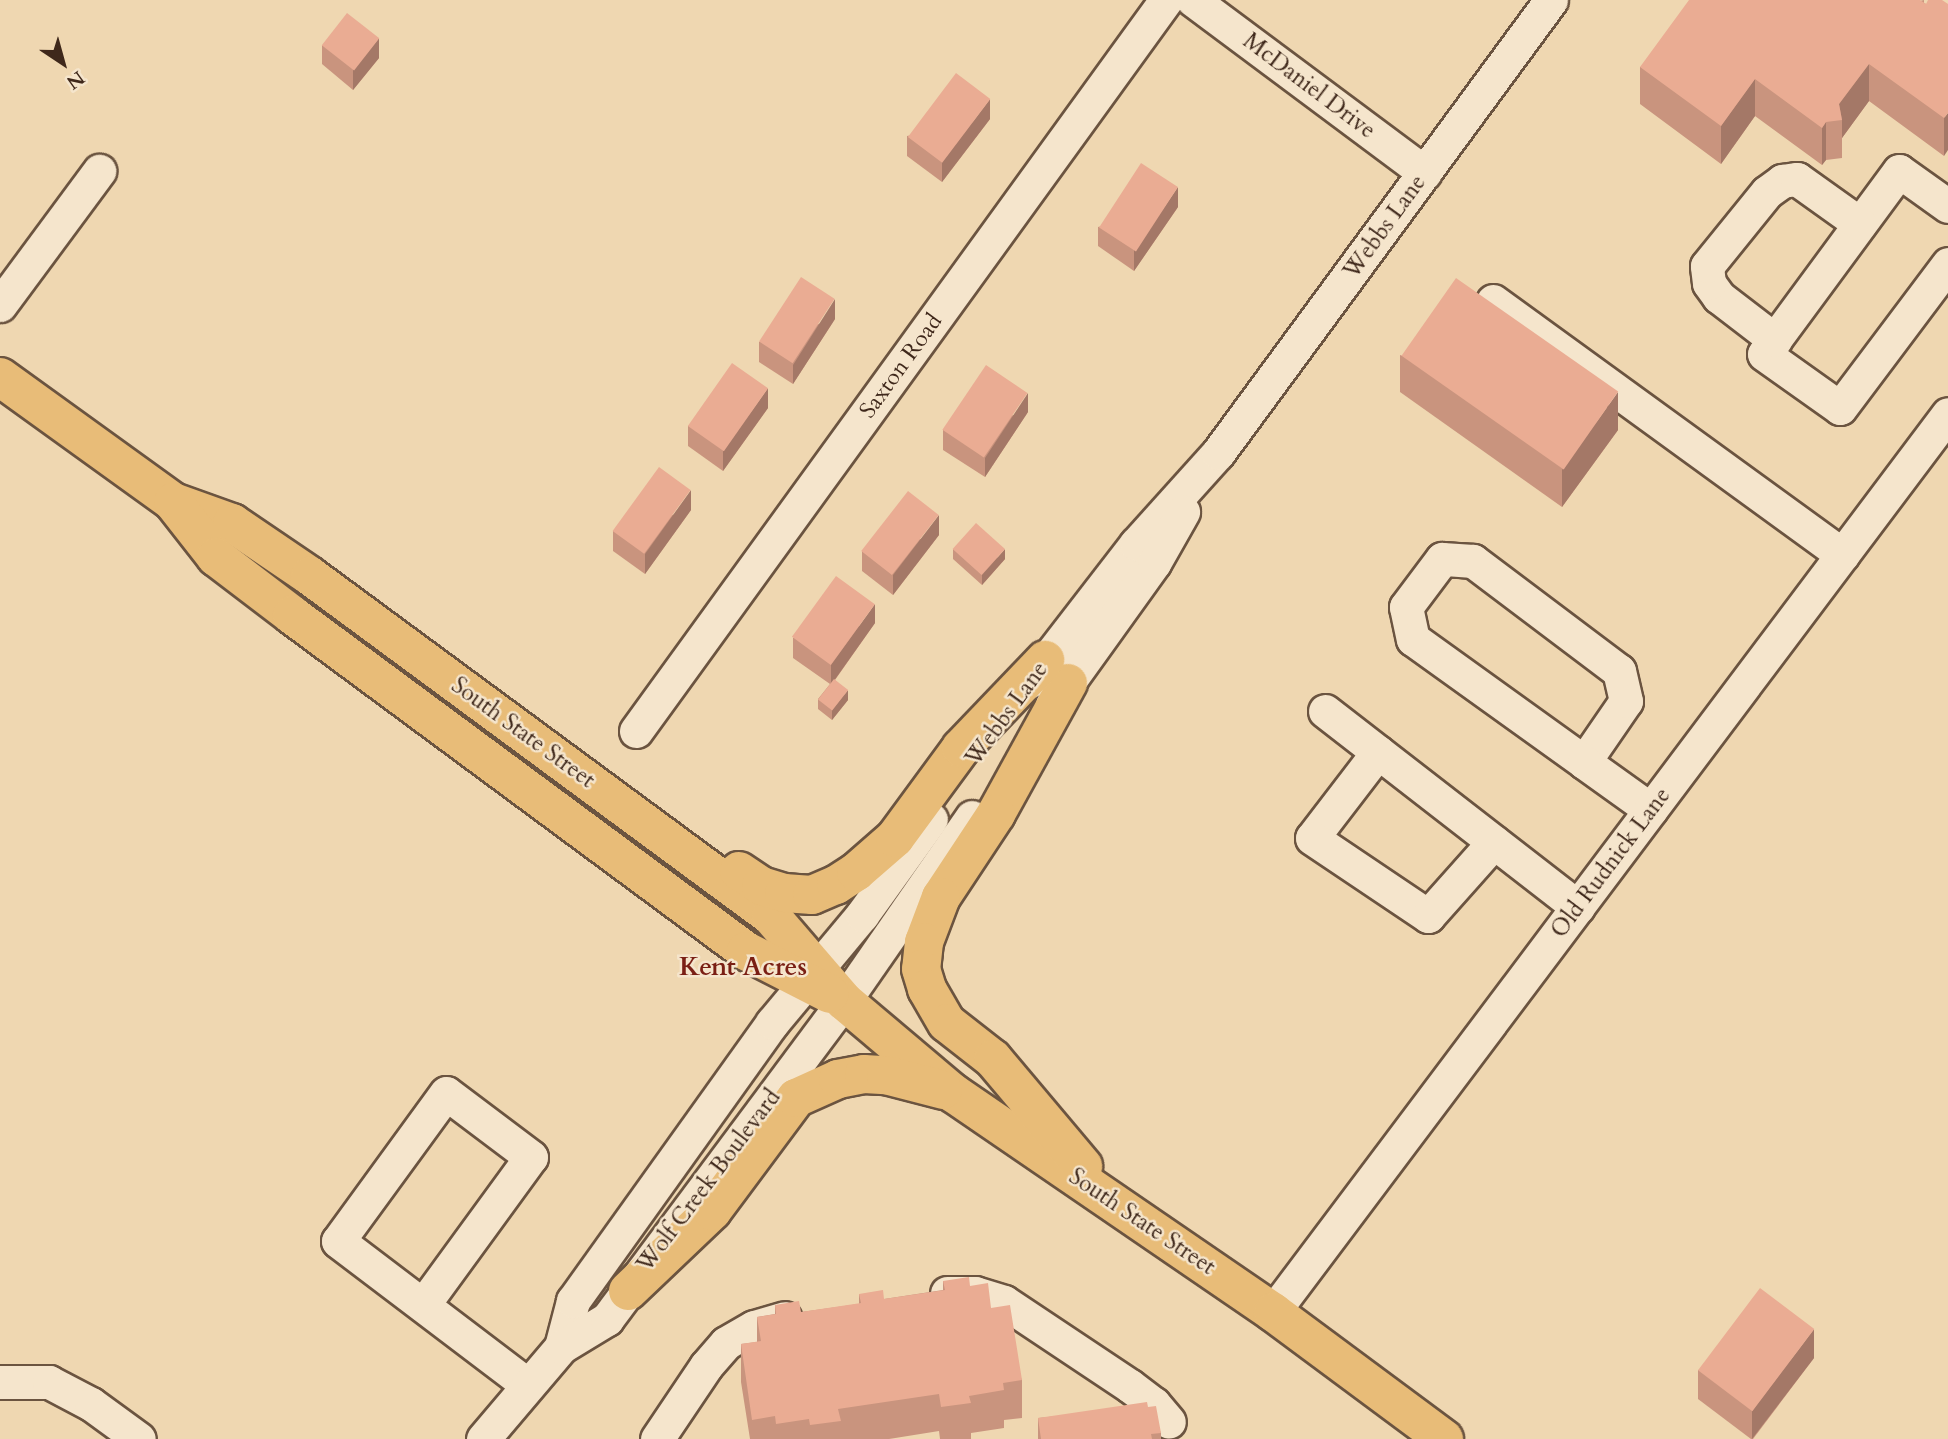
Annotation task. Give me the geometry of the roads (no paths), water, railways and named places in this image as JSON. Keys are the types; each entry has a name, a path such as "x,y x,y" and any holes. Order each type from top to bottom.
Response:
{"main road":[{"name":"South State Street","path":"0,377 173,502 216,557 746,951 812,975"},
{"name":"South State Street","path":"173,502 232,523 310,576 452,680 771,916 812,975 953,1093 1273,1312 1444,1439"},
{"path":"452,680 559,740 761,886 784,893 812,895 836,886 873,860 895,838 961,748 1056,672"},
{"path":"1056,672 996,814 941,897 930,921 921,969 927,989 947,1023 993,1059 1114,1203"},
{"path":"628,1291 712,1212 796,1098 838,1079 864,1074 886,1075 953,1093"}],"street":[{"name":"Saxton Road","path":"636,731 1166,0"},
{"name":"McDaniel Drive","path":"1193,0 1425,173"},
{"name":"Webbs Lane","path":"844,1001 1136,544 1218,453 1550,0"},
{"path":"0,305 99,171"},
{"path":"1948,206 1899,171 1764,354 1840,408 1948,264"},
{"path":"1775,340 1719,297 1709,283 1707,266 1767,192 1782,181 1797,179 1860,224"},
{"path":"1493,301 1843,555"},
{"name":"Old Rudnick Lane","path":"1273,1312 1948,414"},
{"path":"1584,762 1626,701 1619,671 1473,561 1442,559 1406,607 1413,639 1584,762 1651,810"},
{"name":"Webbs Lane","path":"812,975 1056,672"},
{"path":"1325,711 1578,907"},
{"path":"1378,752 1312,838 1428,916 1494,842"},
{"name":"Wolf Creek Boulevard","path":"561,1347 573,1301 772,1023 812,975"},
{"name":"Wolf Creek Boulevard","path":"483,1439 561,1347 607,1319 844,1001"},
{"path":"423,1305 531,1157 446,1093 338,1241 528,1385"},
{"path":"946,1293 975,1293 1004,1302 1130,1386 1154,1404 1169,1422"},
{"path":"657,1439 706,1366 726,1343 754,1326 785,1318"},
{"path":"0,1382 49,1382 91,1404 139,1439"}],"district":[{"name":"Kent Acres","path":"743,967"}]}
